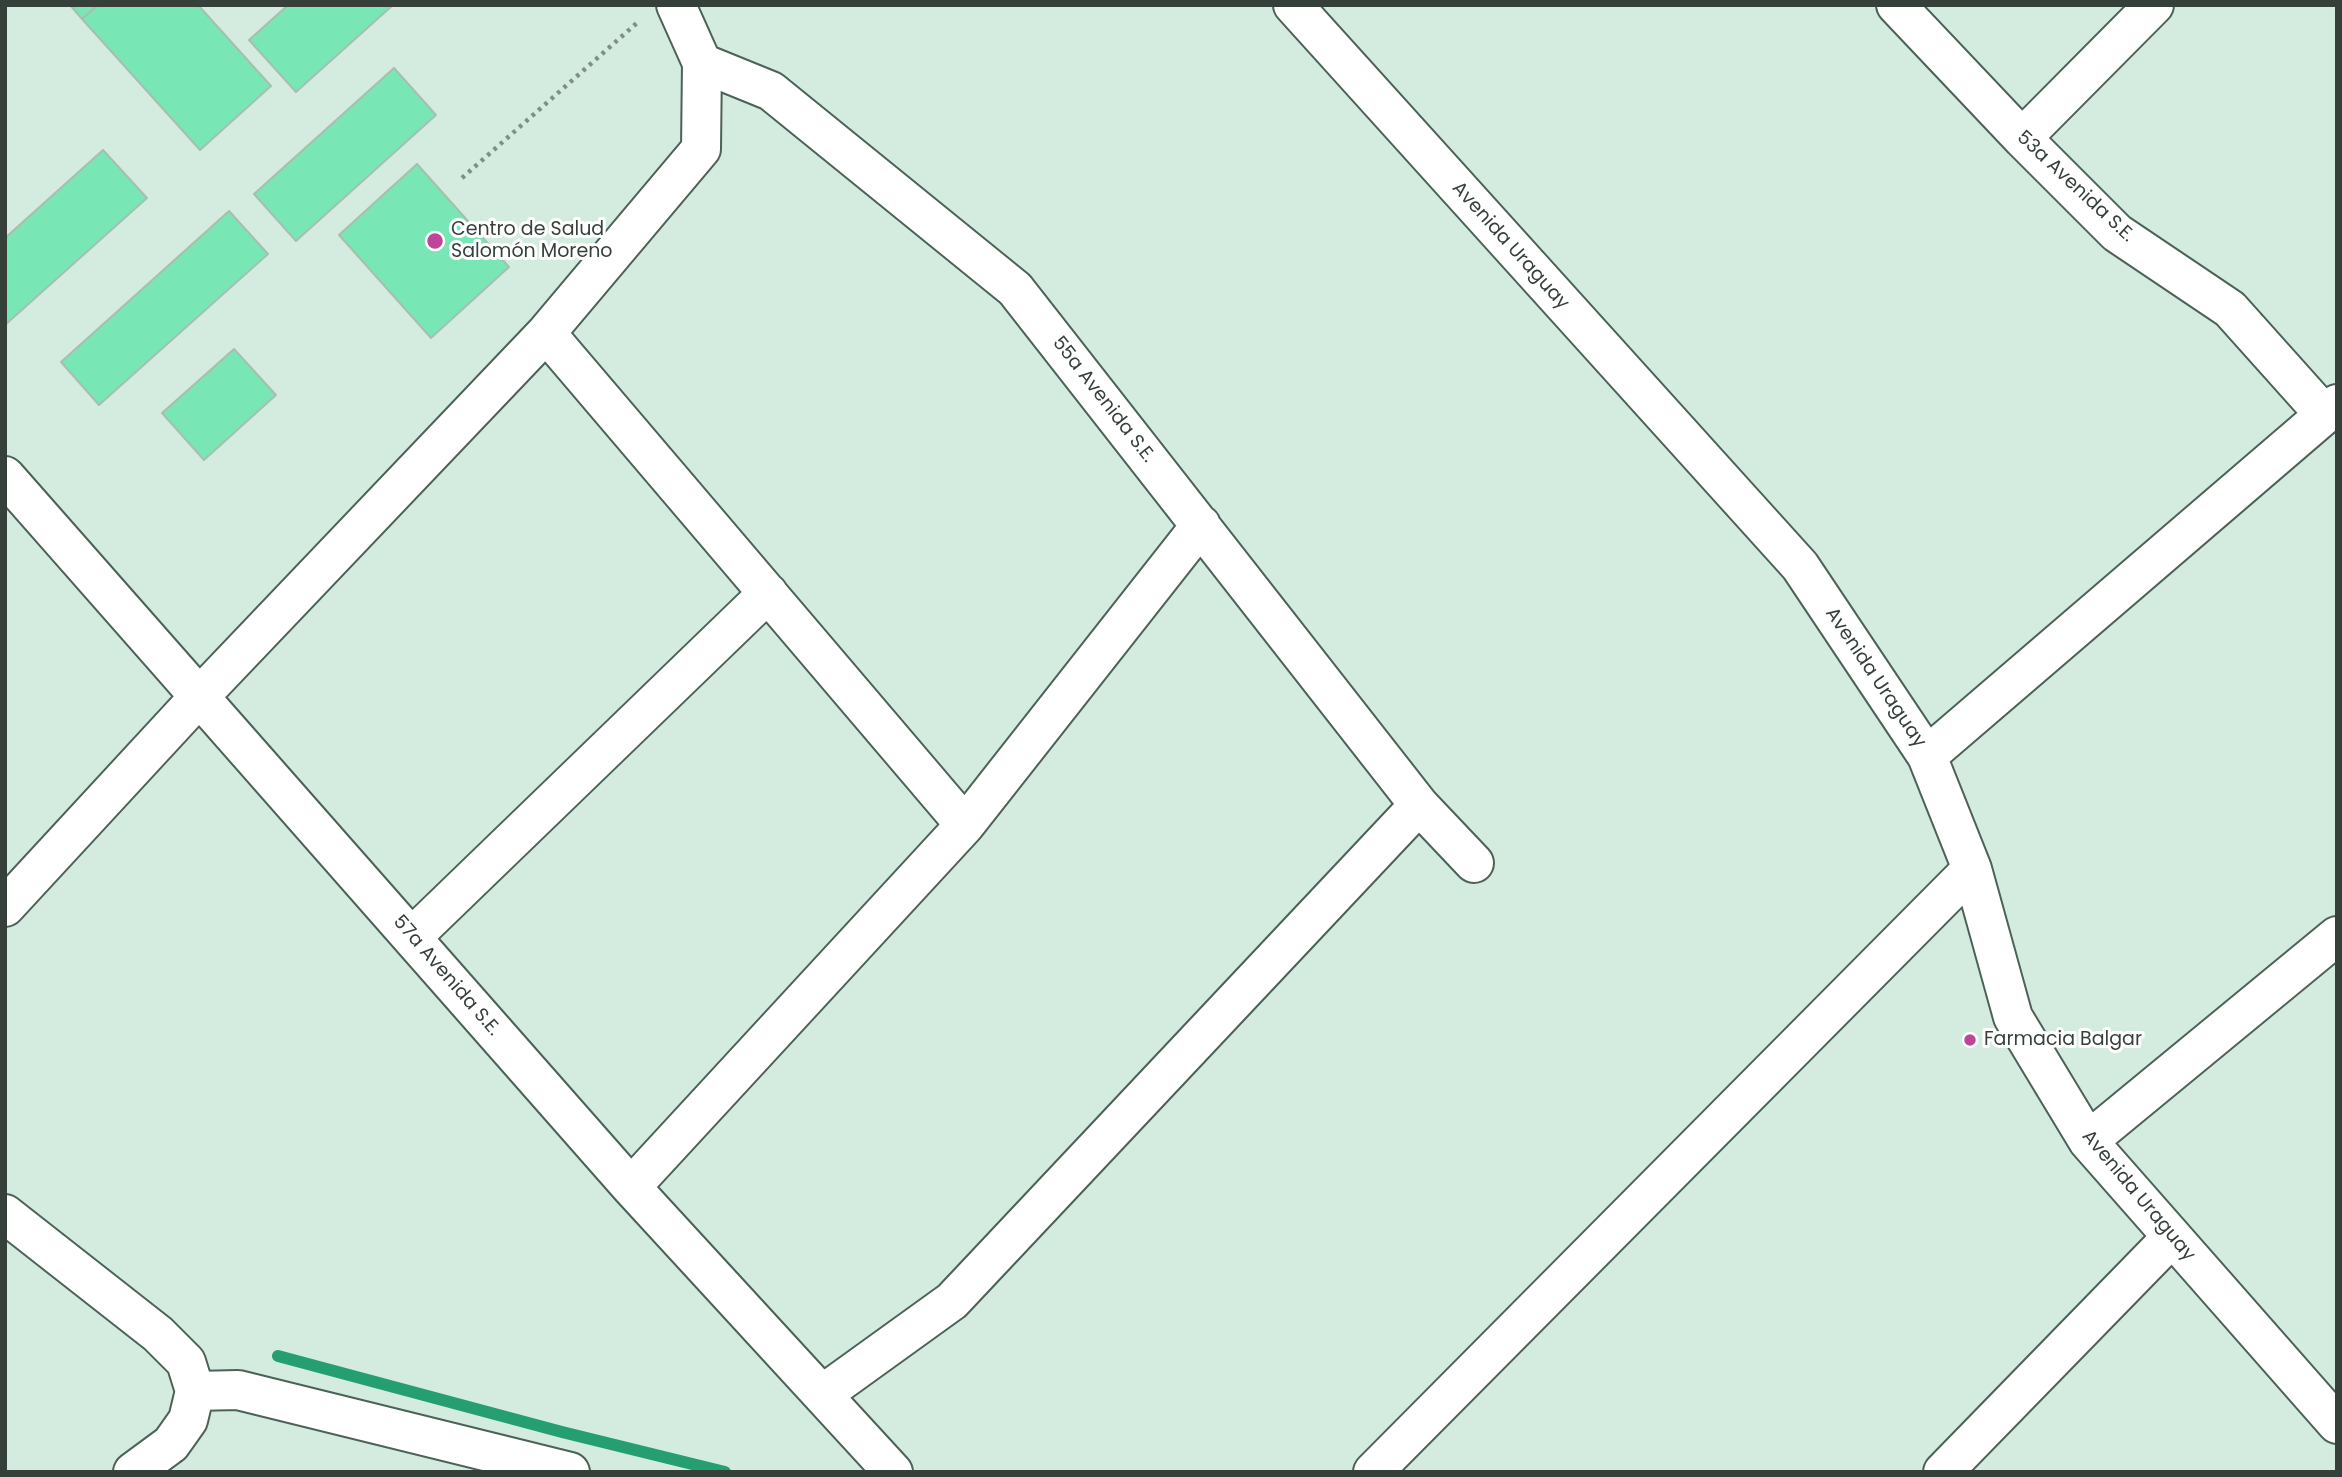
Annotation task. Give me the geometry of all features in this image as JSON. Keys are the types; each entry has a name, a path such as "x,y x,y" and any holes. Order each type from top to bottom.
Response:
{"street":[{"name":"Avenida Uraguay","path":"1293,5 1800,566 1927,756 1972,869 2013,1017 2088,1141 2337,1424"},
{"name":"53a Avenida S.E.","path":"1896,5 2022,138 2118,233 2230,309 2330,409"},
{"path":"2022,138 2154,5"},
{"path":"5,907 200,696 546,333 701,149 702,63 662,9"},
{"name":"55a Avenida S.E.","path":"702,63 771,91 1015,289 1419,805 1474,863"},
{"path":"546,333 965,825"},
{"path":"1927,756 2330,409"},
{"name":"57a Avenida S.E.","path":"5,476 631,1186 892,1472"},
{"path":"631,1186 965,825 1201,525"},
{"path":"412,937 768,593"},
{"path":"823,1394 952,1301 1419,805"},
{"path":"1373,1472 1972,869"},
{"path":"2088,1141 2337,936"},
{"path":"5,1214 158,1334 186,1362 195,1391 188,1420 171,1444 133,1472"},
{"path":"1943,1472 2172,1237"},
{"path":"195,1391 238,1390 570,1472"}],"path":[{"path":"463,178 662,9"}],"building":[{"path":"70,5 98,5 82,19"},
{"path":"98,5 198,5 271,86 200,150 82,19"},
{"path":"288,5 393,5 296,92 249,40"},
{"path":"394,68 436,115 296,241 254,194"},
{"path":"103,150 147,198 5,325 5,238"},
{"path":"417,164 509,267 431,338 339,235"},
{"path":"229,211 268,254 99,405 61,362"},
{"path":"234,349 276,395 204,460 162,413"}],"waterway":[{"path":"278,1356 562,1432 725,1472"}],"place":[{"name":"Centro de Salud Salomón Moreno","path":"435,241"},
{"name":"Farmacia Balgar","path":"1970,1040"}]}
